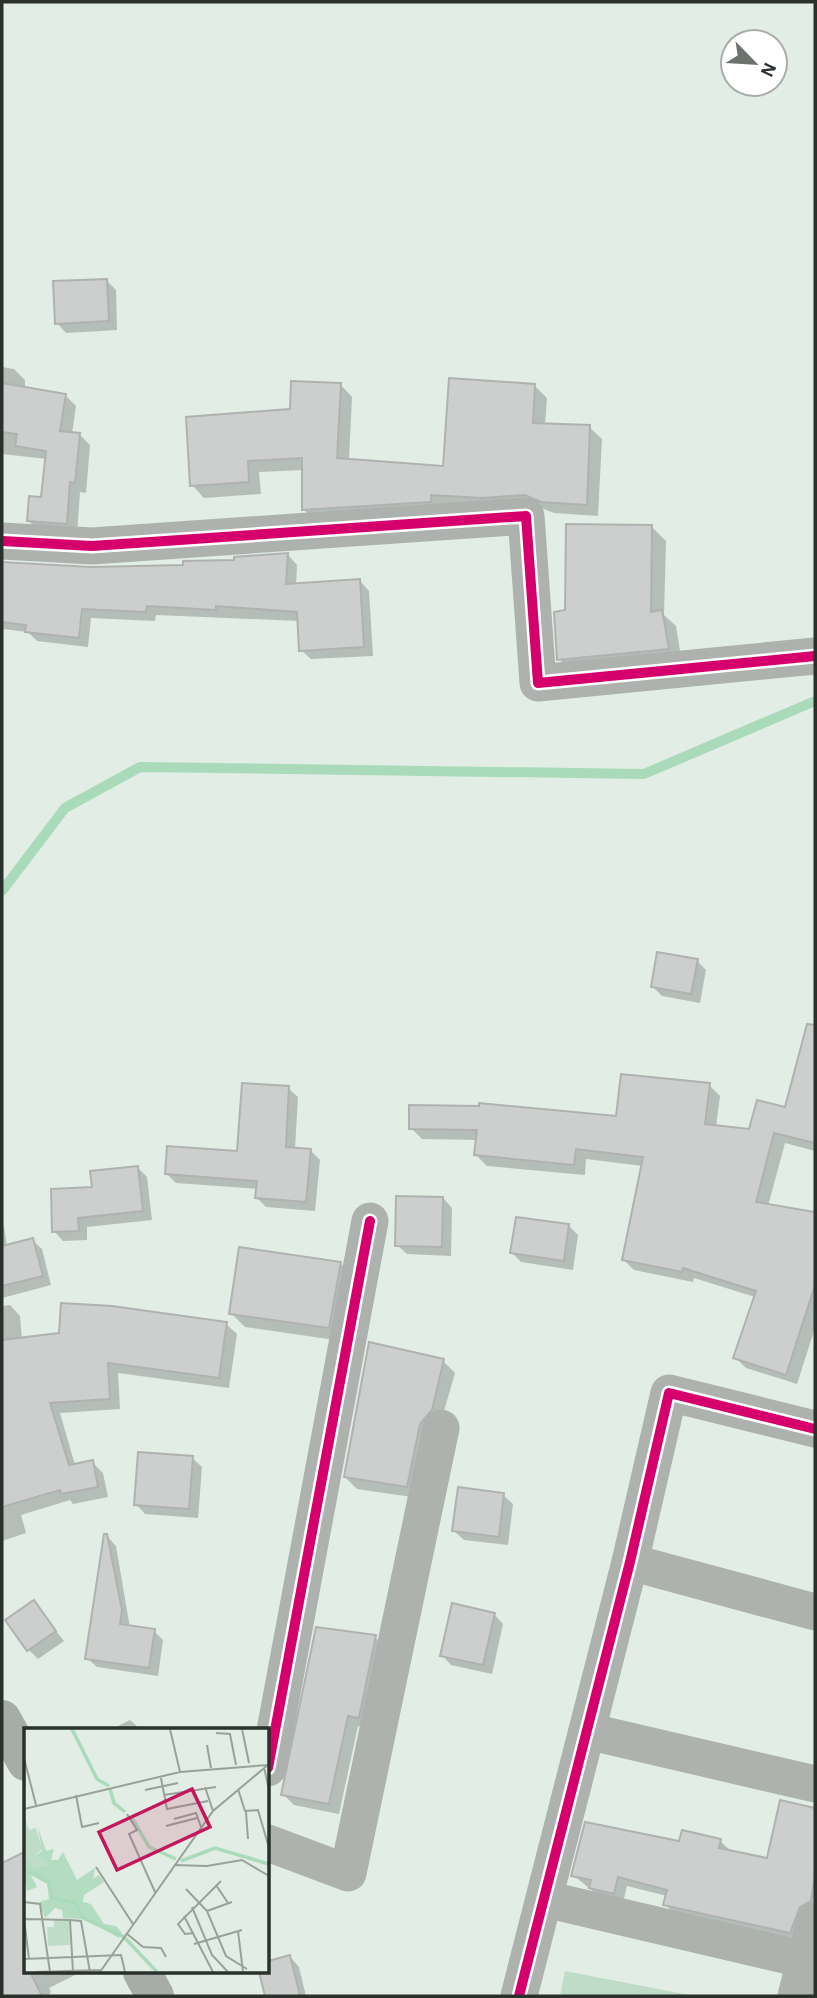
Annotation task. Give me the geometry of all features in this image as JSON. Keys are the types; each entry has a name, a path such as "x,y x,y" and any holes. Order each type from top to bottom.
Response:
{"main road":[{"path":"2,1719 24,1758"},
{"path":"143,1974 155,1996"}],"street":[{"path":"2,541 92,546 526,516 538,683 815,656"},
{"path":"270,1757 370,1221"},
{"path":"519,1996 630,1562 669,1393 815,1429"},
{"path":"270,1844 348,1873 441,1428"},
{"path":"630,1562 815,1612"},
{"path":"587,1731 815,1784"},
{"path":"545,1899 806,1960"},
{"path":"796,1996 815,1922"}],"green space":[{"path":"565,1971 689,1995 689,1996 560,1996"}],"building":[{"path":"107,279 109,321 55,324 53,281"},
{"path":"449,378 535,384 533,423 590,425 587,505 541,502 525,495 482,498 431,495 431,502 302,510 302,458 248,461 249,482 190,486 186,417 290,409 291,381 341,383 337,458 443,466"},
{"path":"2,383 66,394 60,431 80,433 75,483 70,482 67,524 27,521 29,496 41,497 46,451 15,446 17,434 2,432"},
{"path":"566,524 652,525 651,612 662,610 669,649 557,660 554,612 565,610"},
{"path":"288,553 286,584 360,579 364,647 299,651 297,612 216,606 216,610 147,606 146,612 82,609 79,638 25,632 26,625 2,622 2,562 91,567 183,565 183,561 234,560 234,557"},
{"path":"657,952 698,959 691,994 651,987"},
{"path":"807,1024 815,1025 815,1143 774,1133 756,1202 815,1212 815,1285 786,1375 733,1358 756,1291 683,1268 682,1272 622,1260 643,1157 576,1149 574,1165 474,1155 477,1130 409,1129 409,1105 479,1106 479,1103 616,1116 621,1074 710,1083 705,1124 749,1129 757,1100 785,1107"},
{"path":"242,1083 289,1086 286,1147 311,1149 306,1202 255,1198 257,1181 165,1174 167,1146 237,1151"},
{"path":"138,1166 143,1211 78,1218 79,1231 52,1232 51,1189 92,1187 90,1171"},
{"path":"396,1196 443,1197 442,1247 395,1246"},
{"path":"516,1217 569,1224 564,1261 510,1253"},
{"path":"33,1238 43,1276 2,1286 2,1246"},
{"path":"239,1247 341,1262 329,1328 229,1314"},
{"path":"61,1303 112,1306 227,1322 219,1378 108,1363 110,1399 50,1403 69,1465 93,1460 98,1487 61,1494 60,1490 2,1507 2,1340 59,1333"},
{"path":"369,1342 444,1359 432,1410 420,1424 407,1487 344,1477"},
{"path":"138,1452 193,1456 189,1509 134,1505"},
{"path":"458,1487 504,1493 499,1537 452,1531"},
{"path":"104,1534 107,1534 122,1610 120,1624 155,1629 149,1668 85,1659"},
{"path":"34,1600 56,1631 27,1651 5,1620"},
{"path":"452,1603 495,1613 483,1665 440,1656"},
{"path":"316,1627 376,1635 359,1718 348,1716 329,1804 281,1795"},
{"path":"780,1800 815,1808 815,1875 811,1901 800,1907 790,1933 663,1905 667,1890 618,1877 614,1894 589,1888 591,1880 571,1876 585,1822 679,1841 682,1830 721,1839 719,1848 767,1858"},
{"path":"24,1852 24,1974 31,1974 42,1996 2,1996 2,1863"},
{"path":"290,1955 300,1996 265,1996 260,1974 270,1974 270,1960"}],"waterway":[{"path":"2,891 65,808 140,767 644,774 815,701"}],"cycle path":[{"path":"2,541 92,546 526,516 538,683 815,656"},
{"path":"270,1757 370,1221"},
{"path":"519,1996 630,1562 669,1393 815,1429"}]}
